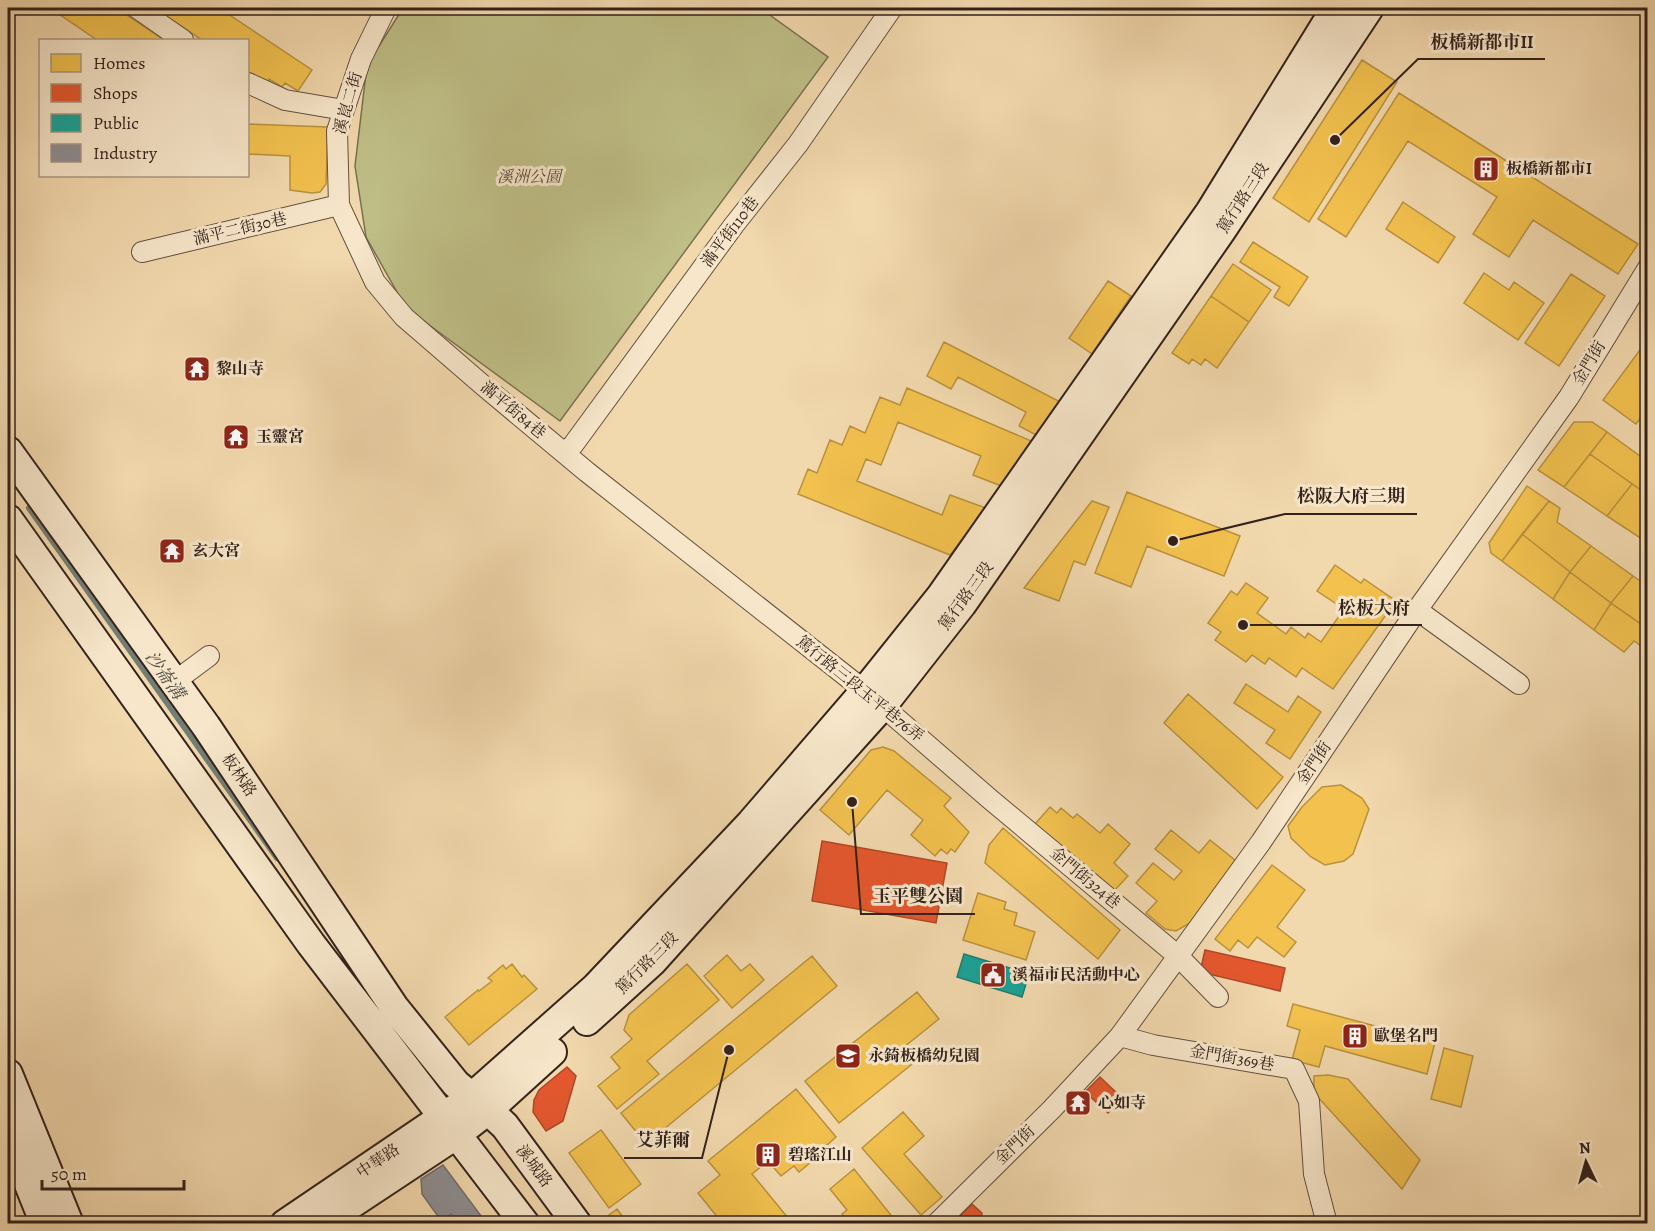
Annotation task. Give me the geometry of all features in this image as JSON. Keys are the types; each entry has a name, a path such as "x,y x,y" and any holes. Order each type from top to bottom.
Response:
{"street":[{"path":"136,8 182,39"},
{"name":"溪崑二街","path":"339,205 337,131 361,59 386,8"},
{"name":"滿平街110巷","path":"564,453 573,445 734,225 798,144 892,8"},
{"name":"篤行路三段","path":"873,698 941,596 1191,241 1336,8"},
{"name":"篤行路三段","path":"480,1104 595,988 962,604 1221,231 1366,12"},
{"path":"249,83 285,100 345,110"},
{"name":"滿平街84巷","path":"339,205 375,282 404,317 564,453 728,582"},
{"name":"滿平二街30巷","path":"142,252 339,205"},
{"name":"金門街","path":"936,1224 1052,1109 1120,1036 1260,842 1417,610 1569,397 1647,268"},
{"name":"板林路","path":"8,451 206,726 394,1006 456,1084 480,1104"},
{"path":"8,519 311,944 525,1224"},
{"name":"篤行路三段玉平巷76弄","path":"728,582 873,698 991,800"},
{"path":"1417,610 1518,684"},
{"path":"174,682 209,656"},
{"name":"金門街324巷","path":"991,800 1178,956 1218,997"},
{"name":"金門街369巷","path":"1120,1036 1294,1069 1309,1101 1314,1174 1327,1224"},
{"path":"8,1074 69,1224"},
{"name":"中華路","path":"321,1224 480,1104"},
{"name":"溪城路","path":"480,1104 505,1126 577,1224"},
{"name":"中華路","path":"285,1224 450,1125"},
{"path":"8,1132 45,1224"}],"green space":[{"name":"溪洲公園","path":"403,8 760,8 828,57 560,421 406,308 366,237 355,166 367,65"}],"building: Homes":[{"path":"50,8 116,8 162,39 96,39"},
{"path":"153,8 219,8 312,70 298,91 285,83 282,87 269,79 266,84 249,72 249,39 200,39"},
{"path":"1362,60 1397,82 1309,222 1273,198"},
{"name":"板橋新都市I","path":"1399,93 1638,244 1618,274 1533,220 1509,257 1473,234 1497,197 1408,141 1346,237 1318,219"},
{"path":"249,124 328,127 326,184 320,192 290,190 290,156 249,154"},
{"path":"1403,202 1455,237 1438,263 1386,229"},
{"path":"1253,242 1308,277 1289,306 1274,297 1280,287 1240,262"},
{"path":"1233,264 1271,290 1249,322 1211,296"},
{"path":"1484,273 1509,290 1514,282 1544,303 1518,340 1464,303"},
{"path":"1571,274 1605,296 1559,366 1525,343"},
{"path":"1108,281 1131,296 1092,354 1069,338"},
{"path":"1211,296 1249,322 1217,368 1205,359 1201,365 1192,359 1189,364 1172,353"},
{"path":"1648,339 1648,408 1636,424 1603,400"},
{"path":"944,342 1072,408 1053,444 1019,426 1026,412 958,377 951,389 927,376"},
{"path":"907,388 1036,443 1004,487 973,475 981,456 898,422 881,465 866,459 857,481 942,515 950,495 986,508 950,555 798,494 808,469 817,473 830,440 842,445 850,426 865,433 880,397 900,405"},
{"path":"1574,422 1592,422 1607,432 1564,487 1538,470"},
{"path":"1607,432 1648,462 1648,495 1590,454"},
{"path":"1590,454 1632,484 1607,516 1564,487"},
{"path":"1632,484 1648,495 1648,543 1607,516"},
{"path":"1527,486 1549,501 1502,561 1491,553 1489,543"},
{"path":"1127,492 1240,536 1224,576 1147,546 1131,587 1095,573"},
{"path":"1092,501 1109,507 1085,565 1074,561 1059,601 1024,588"},
{"path":"1549,501 1560,508 1557,522 1591,546 1570,572 1522,534"},
{"path":"1522,534 1570,572 1553,599 1502,561"},
{"path":"1591,546 1633,576 1611,603 1570,572"},
{"path":"1335,565 1361,583 1364,579 1396,601 1333,689 1302,668 1296,677 1269,658 1265,664 1252,655 1246,662 1215,640 1221,632 1208,623 1231,591 1237,595 1246,583 1268,598 1257,613 1286,634 1291,627 1305,638 1308,633 1321,642 1344,609 1317,591"},
{"path":"1570,572 1611,603 1594,630 1553,599"},
{"path":"1633,576 1648,586 1648,629 1611,603"},
{"path":"1611,603 1648,629 1648,651 1634,641 1624,652 1594,630"},
{"path":"1246,684 1288,712 1298,696 1321,712 1290,759 1266,743 1275,730 1234,703"},
{"path":"1188,694 1283,777 1257,809 1164,723"},
{"path":"883,747 894,751 951,798 944,806 969,832 955,852 951,849 947,854 941,849 935,856 911,835 923,820 887,790 849,835 820,810 871,750"},
{"path":"1341,785 1362,798 1369,809 1353,854 1344,861 1325,865 1311,857 1291,838 1288,826 1302,807 1322,787"},
{"path":"1050,807 1057,813 1061,808 1073,818 1077,814 1100,833 1108,824 1130,844 1114,863 1128,876 1113,892 1035,824"},
{"path":"1003,828 1120,930 1098,959 985,863 989,845"},
{"path":"1171,830 1199,853 1210,840 1236,861 1190,923 1176,931 1165,929 1146,913 1157,901 1136,883 1153,863 1174,880 1182,871 1155,849"},
{"path":"1272,865 1305,890 1277,927 1296,942 1284,957 1257,937 1248,948 1238,940 1230,951 1215,939"},
{"path":"978,893 1006,902 1004,909 1017,913 1014,925 1035,932 1026,960 963,940"},
{"path":"727,955 741,971 750,964 764,980 732,1008 704,976"},
{"path":"812,956 837,986 646,1144 621,1113"},
{"path":"512,964 522,977 524,975 537,989 469,1045 445,1017 492,981 488,978 503,965 506,969"},
{"path":"687,964 719,1000 647,1061 659,1074 617,1109 598,1086 620,1068 611,1057 632,1039 624,1030 629,1015"},
{"name":"碧瑤江山","path":"917,992 939,1019 904,1047 916,1061 839,1123 805,1081"},
{"name":"歐堡名門","path":"1293,1004 1435,1042 1427,1074 1325,1046 1319,1067 1292,1060 1300,1030 1287,1026"},
{"name":"歐堡名門","path":"1444,1048 1473,1056 1461,1107 1431,1099"},
{"path":"1328,1075 1348,1079 1420,1160 1402,1189 1314,1093 1314,1076"},
{"name":"碧瑤江山","path":"796,1089 836,1137 826,1146 828,1148 799,1172 794,1166 781,1176 768,1161 752,1174 793,1224 723,1224 698,1193 720,1175 708,1161"},
{"name":"碧瑤江山","path":"903,1112 924,1136 904,1154 942,1197 921,1215 862,1148"},
{"path":"601,1130 641,1184 609,1208 569,1153"},
{"name":"碧瑤江山","path":"854,1169 898,1224 850,1224 842,1214 847,1210 830,1189"},
{"path":"617,1209 628,1224 607,1224 604,1219"}],"building: Shops":[{"path":"822,841 947,863 936,923 812,901"},
{"path":"1205,950 1285,968 1280,991 1200,972"},
{"path":"567,1067 576,1076 563,1121 546,1131 533,1112 534,1100 539,1090"},
{"path":"1100,1077 1122,1098 1108,1113 1085,1092"},
{"path":"972,1204 982,1213 981,1224 952,1224"}],"building: Public":[{"name":"溪福市民活動中心","path":"964,954 1029,974 1022,997 957,977"}],"building: Industry":[{"path":"443,1165 487,1224 458,1224 451,1214 442,1222 422,1194 421,1179"}],"waterway":[{"name":"沙崙溝","path":"29,508 277,858"}],"place":[{"name":"板橋新都市II","path":"1335,140"},
{"name":"板橋新都市I","path":"1486,169"},
{"name":"黎山寺","path":"197,369"},
{"name":"玉靈宮","path":"236,437"},
{"name":"松阪大府三期","path":"1173,541"},
{"name":"玄大宮","path":"172,551"},
{"name":"松板大府","path":"1243,625"},
{"name":"玉平雙公園","path":"852,802"},
{"name":"溪福市民活動中心","path":"993,975"},
{"name":"歐堡名門","path":"1355,1036"},
{"name":"艾菲爾","path":"729,1050"},
{"name":"永錡板橋幼兒園","path":"848,1056"},
{"name":"心如寺","path":"1078,1103"},
{"name":"碧瑤江山","path":"768,1155"}]}
